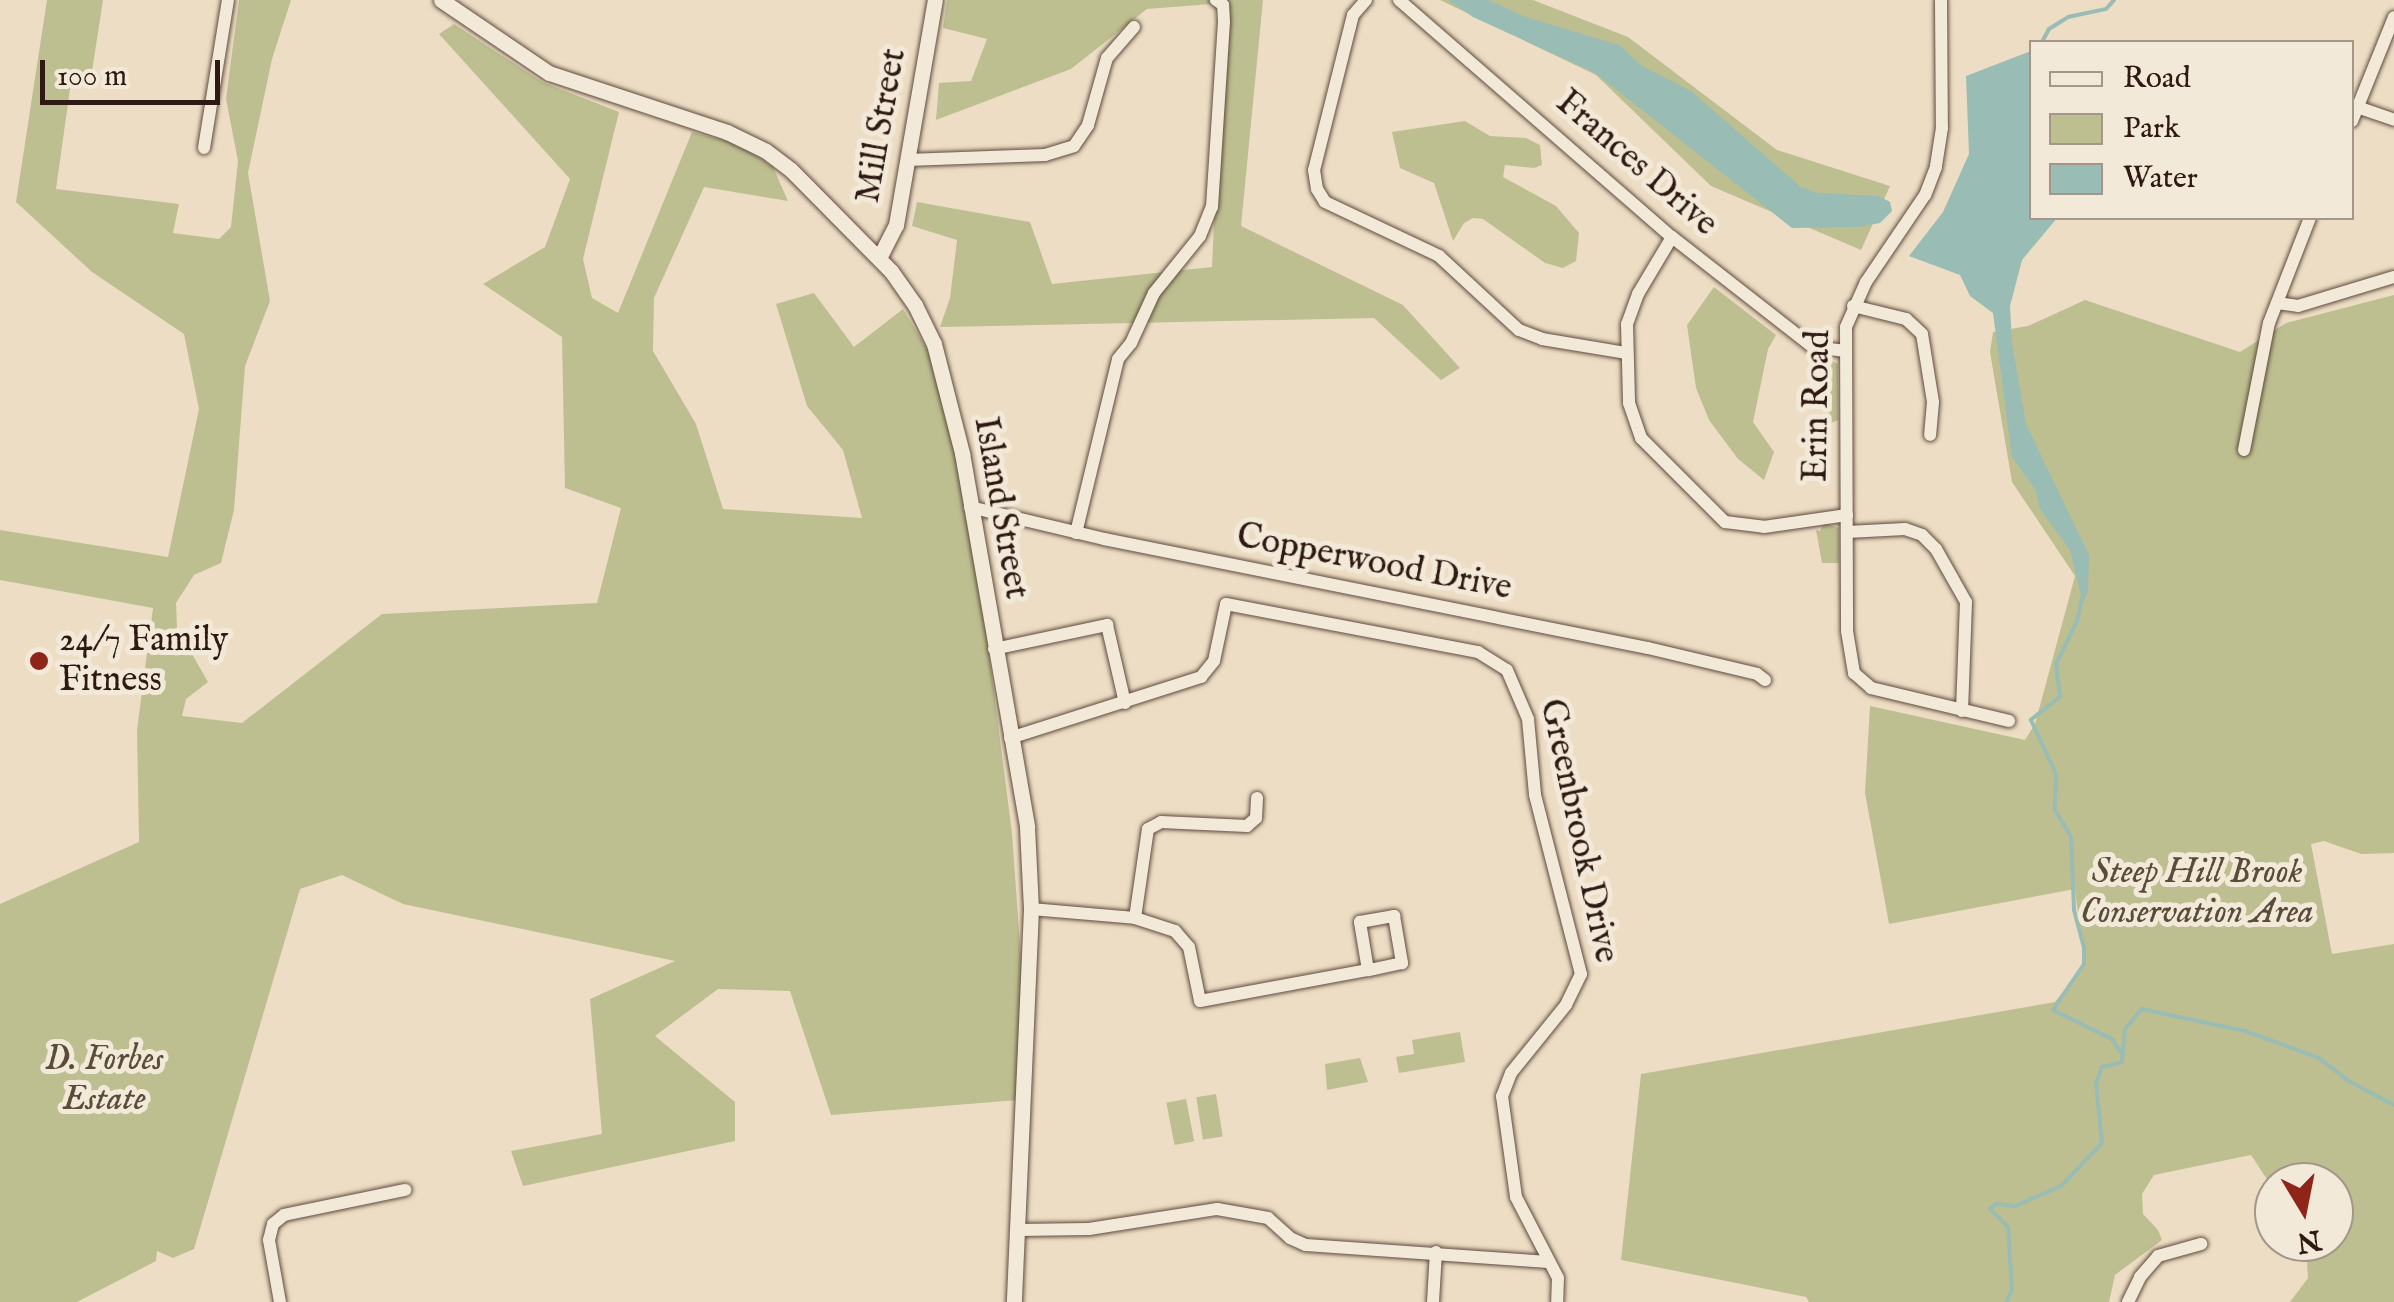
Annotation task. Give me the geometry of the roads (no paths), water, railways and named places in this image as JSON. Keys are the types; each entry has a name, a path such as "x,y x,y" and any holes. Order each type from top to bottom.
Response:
{"street":[{"path":"204,148 228,0"},
{"name":"Island Street","path":"441,0 549,74 726,132 766,152 878,258 915,305 934,344 950,396 1026,827 1031,909 1014,1302"},
{"name":"Mill Street","path":"878,258 896,225 934,0"},
{"path":"1076,533 1118,359 1131,343 1154,293 1200,236 1212,207 1224,22 1223,6 1216,0"},
{"path":"1366,0 1353,15 1314,170 1317,189 1326,202 1439,256 1519,330 1542,339 1627,353"},
{"name":"Frances Drive","path":"1399,0 1672,237 1813,346 1844,351"},
{"name":"Erin Road","path":"1941,0 1942,128 1936,167 1925,195 1853,306 1844,351 1847,630 1854,673 1880,692 2008,721"},
{"path":"2394,16 2354,114 2394,120"},
{"path":"906,160 1045,155 1074,146 1088,125 1107,58 1134,28"},
{"path":"2244,450 2263,347 2309,220"},
{"path":"1672,237 1633,305 1627,324 1629,403 1638,432 1721,520 1764,528 1847,515"},
{"path":"2277,303 2298,306 2394,276"},
{"path":"1853,306 1906,320 1922,334 1934,402 1930,436"},
{"name":"Copperwood Drive","path":"970,507 1076,533 1552,628 1757,674 1765,680"},
{"path":"1846,532 1906,529 1922,535 1936,550 1966,602 1962,711"},
{"name":"Greenbrook Drive","path":"1010,738 1125,703 1209,671 1226,604 1478,652 1508,670 1528,718 1535,795 1581,974 1566,1005 1511,1073 1502,1096 1516,1196 1558,1278 1557,1302"},
{"path":"994,650 1107,625 1125,703"},
{"path":"1135,918 1148,829 1161,822 1247,826 1256,818 1257,798"},
{"path":"1031,909 1135,918 1184,938 1200,1000 1402,964 1394,916 1360,922 1368,970"},
{"path":"280,1302 269,1240 273,1224 284,1215 405,1190"},
{"path":"1019,1230 1089,1229 1216,1210 1268,1218 1290,1238 1306,1245 1548,1262"},
{"path":"2128,1302 2140,1276 2158,1256 2201,1244"},
{"path":"1433,1302 1436,1252"}],"water":[{"path":"1448,0 1488,0 1526,17 1619,45 1642,66 1691,91 1801,187 1818,193 1879,196 1890,202 1892,211 1880,223 1859,227 1792,228 1595,73 1473,17"},
{"path":"2029,52 2029,220 2055,220 2022,260 2010,306 2012,343 2026,424 2089,555 2088,591 2083,603 2070,550 2039,507 2036,491 2012,457 1993,313 1970,296 1960,275 1909,256 1943,212 1969,154 1966,76"}],"waterway":[{"path":"2043,40 2049,29 2068,17 2106,9 2114,0"},
{"path":"2083,595 2077,621 2056,664 2060,697 2031,720 2056,774 2055,810 2071,837 2074,910 2084,948 2084,964 2053,1010 2112,1039 2120,1052"},
{"path":"2006,1302 2012,1290 2008,1227 1990,1209 1996,1204 2015,1206 2061,1186 2102,1143 2096,1084 2102,1067 2122,1062 2125,1029 2142,1009 2245,1031 2319,1058 2347,1080 2394,1105"}],"place":[{"name":"24/7 Family Fitness","path":"39,661"}],"park label":[{"name":"Steep Hill Brook Conservation Area","path":"2197,893"},
{"name":"D. Forbes Estate","path":"104,1080"}]}
